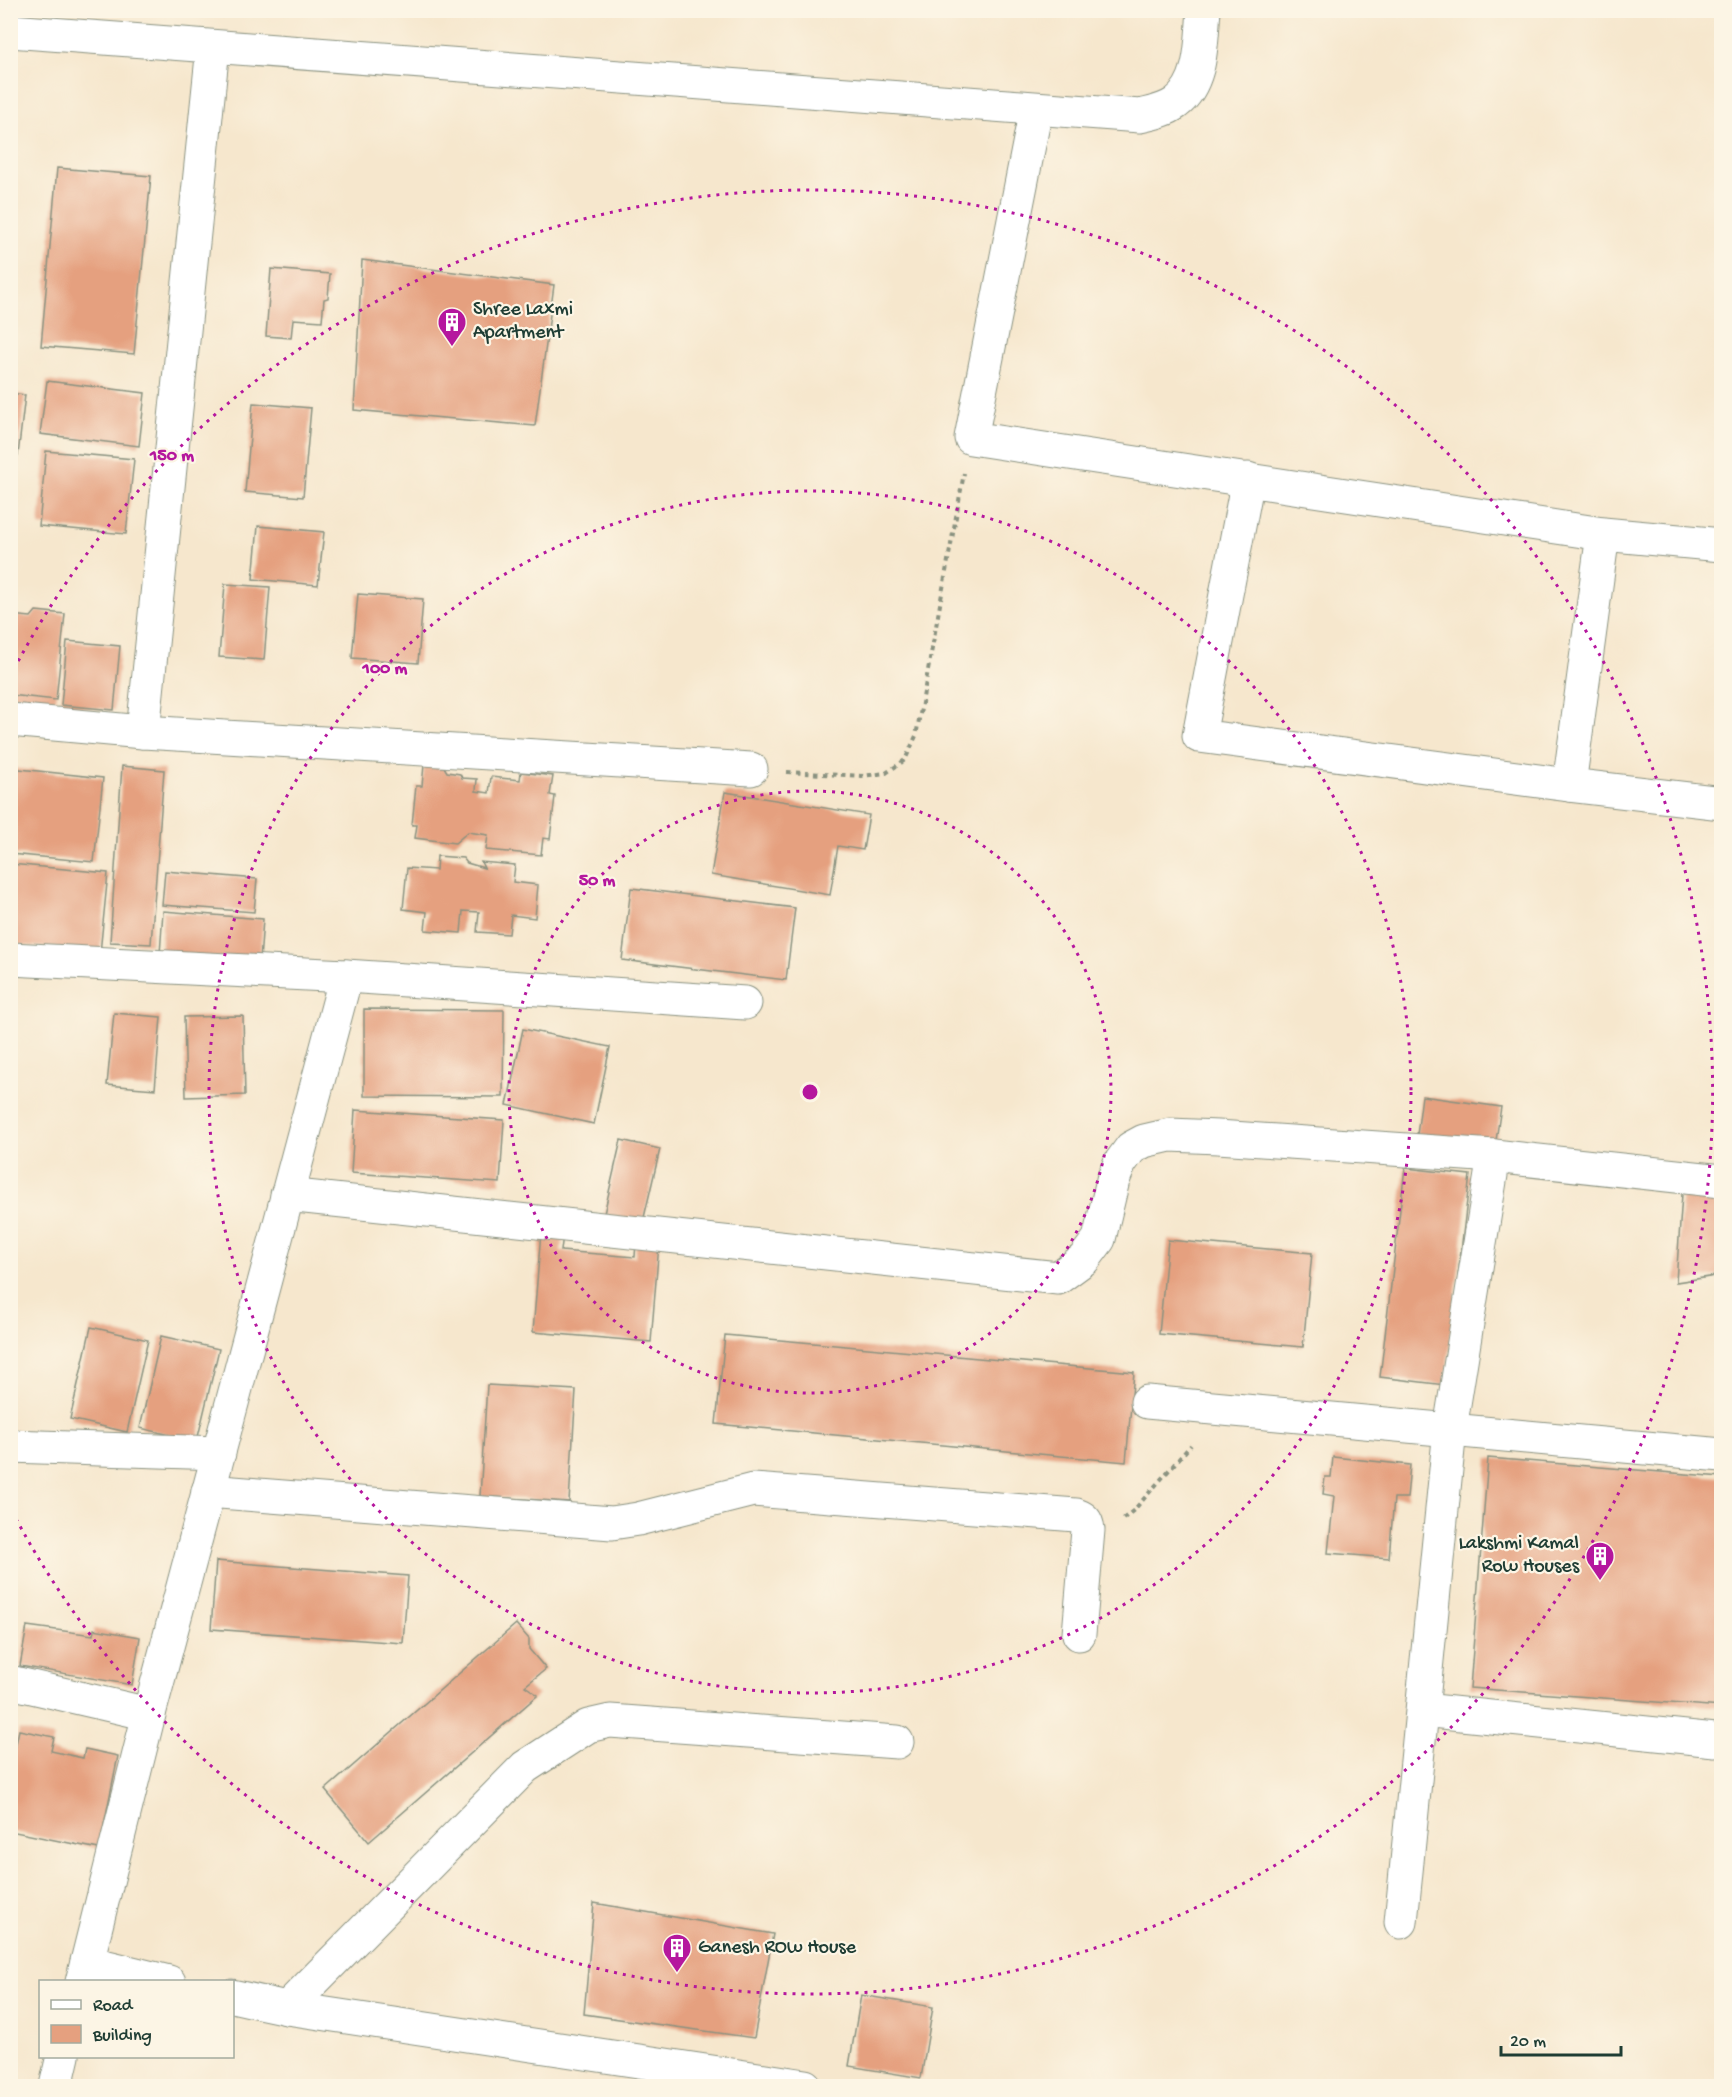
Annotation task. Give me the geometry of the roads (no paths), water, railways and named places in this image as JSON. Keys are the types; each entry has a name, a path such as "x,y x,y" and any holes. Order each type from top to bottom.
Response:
{"street":[{"path":"10,32 1140,116 1161,112 1176,103 1189,88 1200,61 1204,10"},
{"path":"143,732 213,46"},
{"path":"1036,109 971,438 1603,534 1722,545"},
{"path":"1248,479 1199,736 1722,803"},
{"path":"1569,785 1603,534"},
{"path":"10,720 143,732 751,769"},
{"path":"10,959 346,976 745,1003"},
{"path":"152,1980 85,1972 149,1714 346,976"},
{"path":"287,1196 1058,1278 1084,1258 1099,1239 1113,1180 1120,1163 1131,1148 1144,1141 1170,1135 1494,1156 1722,1181"},
{"path":"1401,1922 1450,1429 1494,1156"},
{"path":"1147,1402 1722,1455"},
{"path":"10,1446 219,1453"},
{"path":"208,1491 612,1522 638,1519 753,1490 1076,1515 1087,1522 1088,1530 1079,1634"},
{"path":"10,1682 149,1714"},
{"path":"1423,1710 1715,1740"},
{"path":"287,2008 525,1767 588,1726 610,1721 897,1742"},
{"path":"234,1996 287,2008 805,2086"},
{"path":"56,2086 63,2058"}],"place":[{"name":"Shree Laxmi Apartment","path":"452,348"},
{"name":"Lakshmi Kamal Row Houses","path":"1600,1582"},
{"name":"Ganesh ROw House","path":"677,1974"}]}
